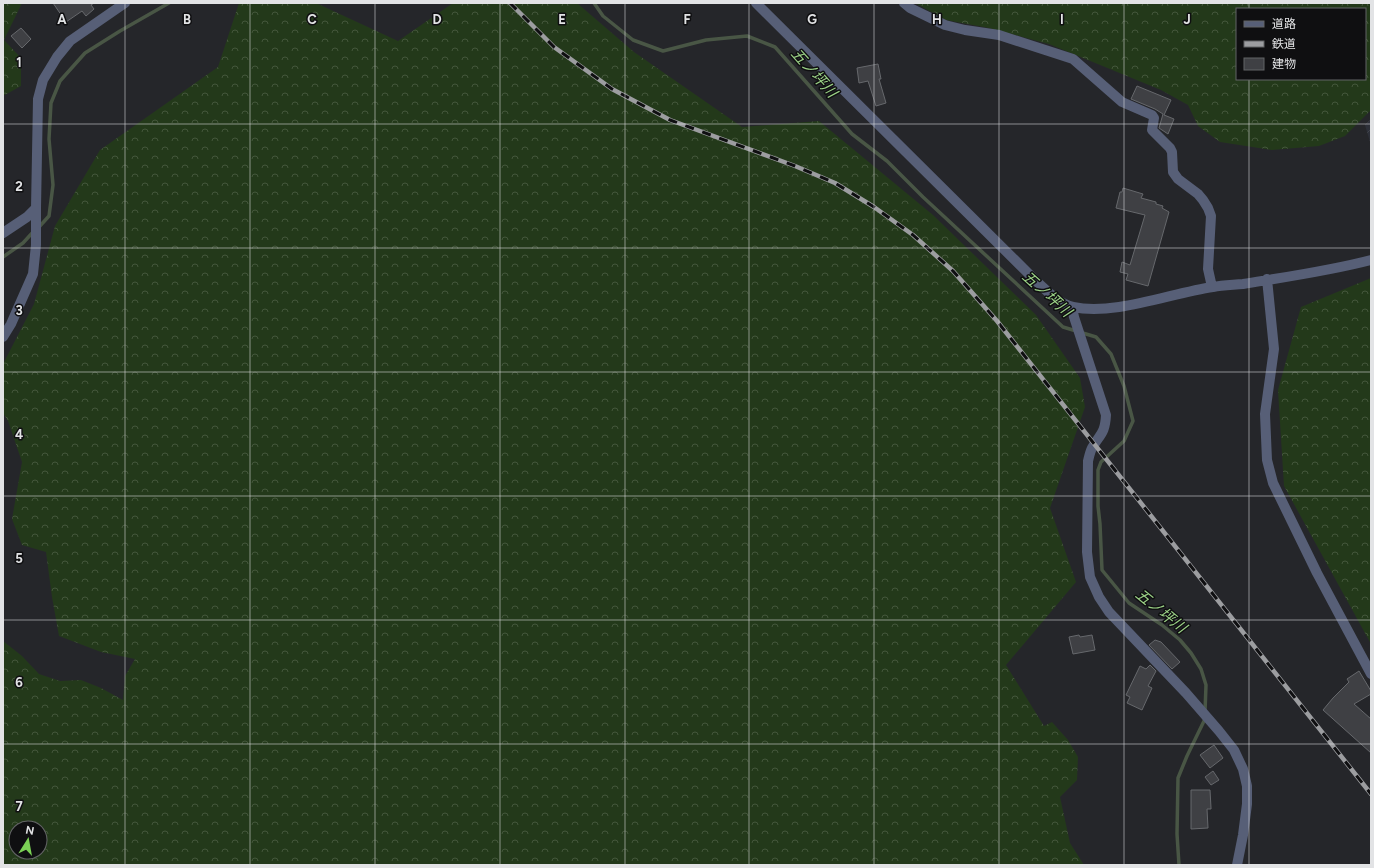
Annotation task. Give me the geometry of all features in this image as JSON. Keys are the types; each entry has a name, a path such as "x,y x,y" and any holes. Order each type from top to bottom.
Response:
{"street":[{"path":"3,337 33,274 36,245 38,99 43,80 57,57 70,41 125,3"},
{"path":"756,3 1036,281 1055,297 1072,307 1091,309 1119,307 1212,287 1242,284 1335,269 1371,260"},
{"path":"904,3 910,8 945,25 965,30 999,35 1074,59 1122,102 1152,115 1154,118 1152,130 1170,148 1172,152 1173,172 1178,180 1203,200 1211,216 1208,269 1212,287"},
{"path":"3,233 27,217 36,208"},
{"path":"1267,279 1274,349 1264,414 1267,460 1274,483 1317,573 1371,674"},
{"path":"1072,307 1074,318 1106,415 1106,426 1100,438 1092,448 1088,461 1087,552 1090,577 1109,612 1186,693 1234,750 1243,769 1247,786 1247,804 1237,865"}],"shaded area":[{"path":"1371,119 1371,145 1365,125"}],"green space":[{"path":"3,3 22,3 4,40 21,58 21,86 3,96"},
{"path":"239,3 316,3 398,41 453,3 577,3 634,52 742,127 819,121 933,215 1036,315 1080,378 1085,407 1050,508 1076,582 1006,665 1044,726 1052,722 1068,740 1078,757 1077,780 1060,797 1070,843 1084,865 3,865 3,641 22,656 39,674 60,681 81,680 101,688 123,700 125,676 135,659 101,652 59,636 46,552 22,545 12,519 22,462 8,421 3,413 3,364 34,304 55,226 100,150 218,67"},
{"path":"915,3 1371,3 1371,110 1345,136 1319,146 1272,150 1220,142 1198,126 1188,105 1161,90 1049,44 989,28 946,20"},
{"path":"1371,278 1371,644 1284,486 1278,390 1301,307"}],"building":[{"path":"53,3 94,3 91,5 94,9 86,16 82,11 66,22"},
{"path":"21,28 31,39 22,48 11,36"},
{"path":"878,64 881,79 879,79 886,103 876,106 868,81 859,83 857,68"},
{"path":"1137,86 1171,100 1164,115 1174,119 1168,134 1159,128 1163,114 1131,99"},
{"path":"1123,188 1143,194 1141,198 1156,202 1156,204 1163,206 1162,208 1169,212 1148,286 1126,280 1128,274 1120,272 1122,262 1130,265 1145,215 1116,208 1120,192 1122,192"},
{"path":"1079,635 1080,637 1092,635 1095,650 1073,654 1069,637"},
{"path":"1155,640 1161,642 1180,662 1172,669 1149,645"},
{"path":"1150,665 1156,671 1148,686 1152,688 1142,710 1127,703 1130,697 1126,695 1140,666 1146,669"},
{"path":"1359,671 1371,691 1371,694 1354,704 1371,719 1371,753 1323,710 1349,682 1347,679"},
{"path":"1214,745 1223,758 1210,768 1200,755"},
{"path":"1213,771 1219,780 1211,785 1205,777"},
{"path":"1191,790 1210,790 1211,809 1207,809 1208,828 1191,829"}],"waterway":[{"path":"39,227 49,216 53,185 49,139 51,103 60,81 85,53 169,3"},
{"name":"五ノ坪川","path":"594,3 603,16 633,40 663,51 706,40 747,36 775,47 852,134 887,161 923,197 1063,327 1096,337 1111,354 1124,386 1133,421 1124,441 1101,462 1098,470 1098,506 1102,570 1129,603 1162,625 1180,640 1191,653 1201,669 1206,685 1205,712"},
{"path":"3,257 23,243 34,231"},
{"name":"五ノ坪川","path":"1179,865 1177,834 1178,778 1205,718"}],"railway":[{"path":"510,3 554,47 612,89 670,120 795,166 835,183 874,207 913,235 953,271 997,321 1371,794"}]}
